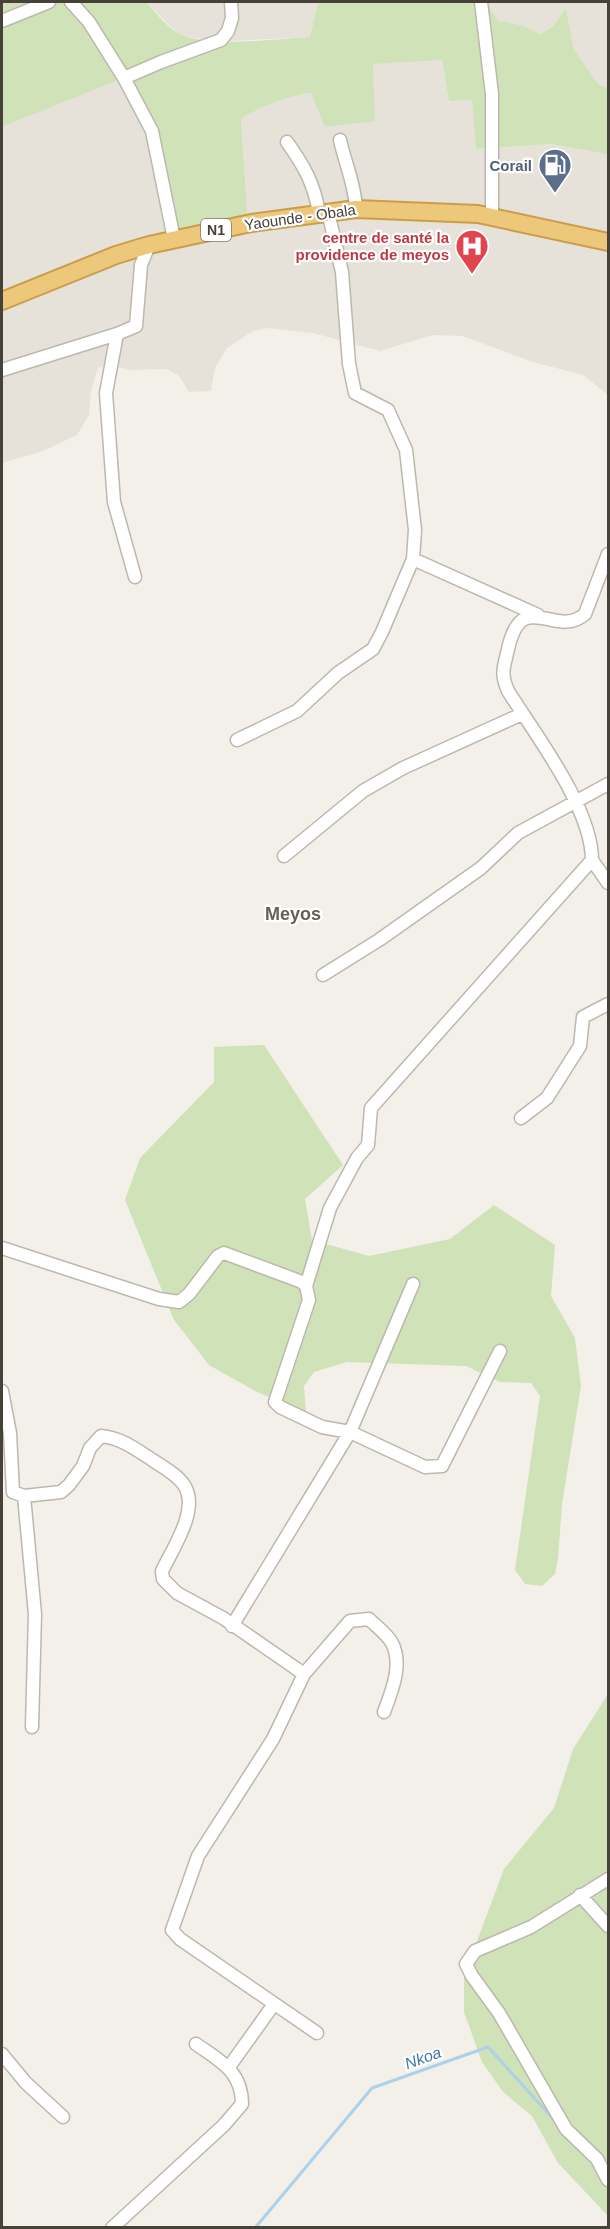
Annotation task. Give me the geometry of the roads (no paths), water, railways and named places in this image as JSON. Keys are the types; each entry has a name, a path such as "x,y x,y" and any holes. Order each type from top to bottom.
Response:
{"highway":[{"name":"Yaounde - Obala","path":"2,301 116,255 149,245 251,223 323,212 356,209 460,212 492,216 609,242"}],"street":[{"path":"2,21 49,2"},
{"path":"71,2 89,21 124,78 152,131 174,240"},
{"path":"124,78 221,40 228,31 232,18 231,2"},
{"path":"481,2 492,94 492,216"},
{"path":"340,140 345,166 354,186 356,209"},
{"path":"237,740 297,711 338,673 373,649 412,559 415,530 406,450 388,410 355,393 350,364 342,272 308,172 287,142"},
{"path":"2,370 136,326 141,265 149,245"},
{"path":"117,334 106,393 114,502 135,577"},
{"path":"412,559 540,616 559,622 569,622 585,614 609,554"},
{"path":"540,616 528,616 514,628 502,677 507,691 576,802 592,845 592,860 609,883"},
{"path":"284,856 363,791 403,768 522,714"},
{"path":"323,975 380,940 480,868 518,833 609,784"},
{"path":"500,1351 442,1466 424,1467 350,1432 322,1427 280,1407 275,1402 309,1300 306,1286 330,1208 357,1158 368,1145 371,1108 592,860"},
{"path":"521,1118 547,1098 580,1046 583,1017 609,1004"},
{"path":"2,1248 159,1299 179,1302 189,1294 218,1256 224,1254 286,1275 306,1286"},
{"path":"232,1626 350,1432 412,1284"},
{"path":"2,1391 10,1433 14,1492 24,1496 61,1492 83,1466 90,1448 101,1436 116,1438 142,1453 176,1476 184,1485 189,1499 188,1517 162,1571 163,1579 177,1593 304,1674"},
{"path":"24,1496 34,1614 32,1727"},
{"path":"317,2033 180,1939 172,1930 198,1856 273,1739 304,1674 350,1621 369,1619 391,1641 398,1657 392,1691 384,1712"},
{"path":"609,1878 531,1927 475,1951 466,1964 499,2013 566,2129 597,2159 609,2180"},
{"path":"580,1895 609,1926"},
{"path":"229,2067 274,2004"},
{"path":"112,2228 224,2125 242,2104 242,2090 229,2067 196,2044"},
{"path":"2,2054 26,2083 63,2117"}],"waterway":[{"name":"Nkoa","path":"255,2228 372,2088 488,2047 556,2122"}],"place":[{"name":"Corail","path":"555,194"},
{"name":"centre de santé la providence de meyos","path":"472,275"}],"district":[{"name":"Meyos","path":"293,914"}]}
